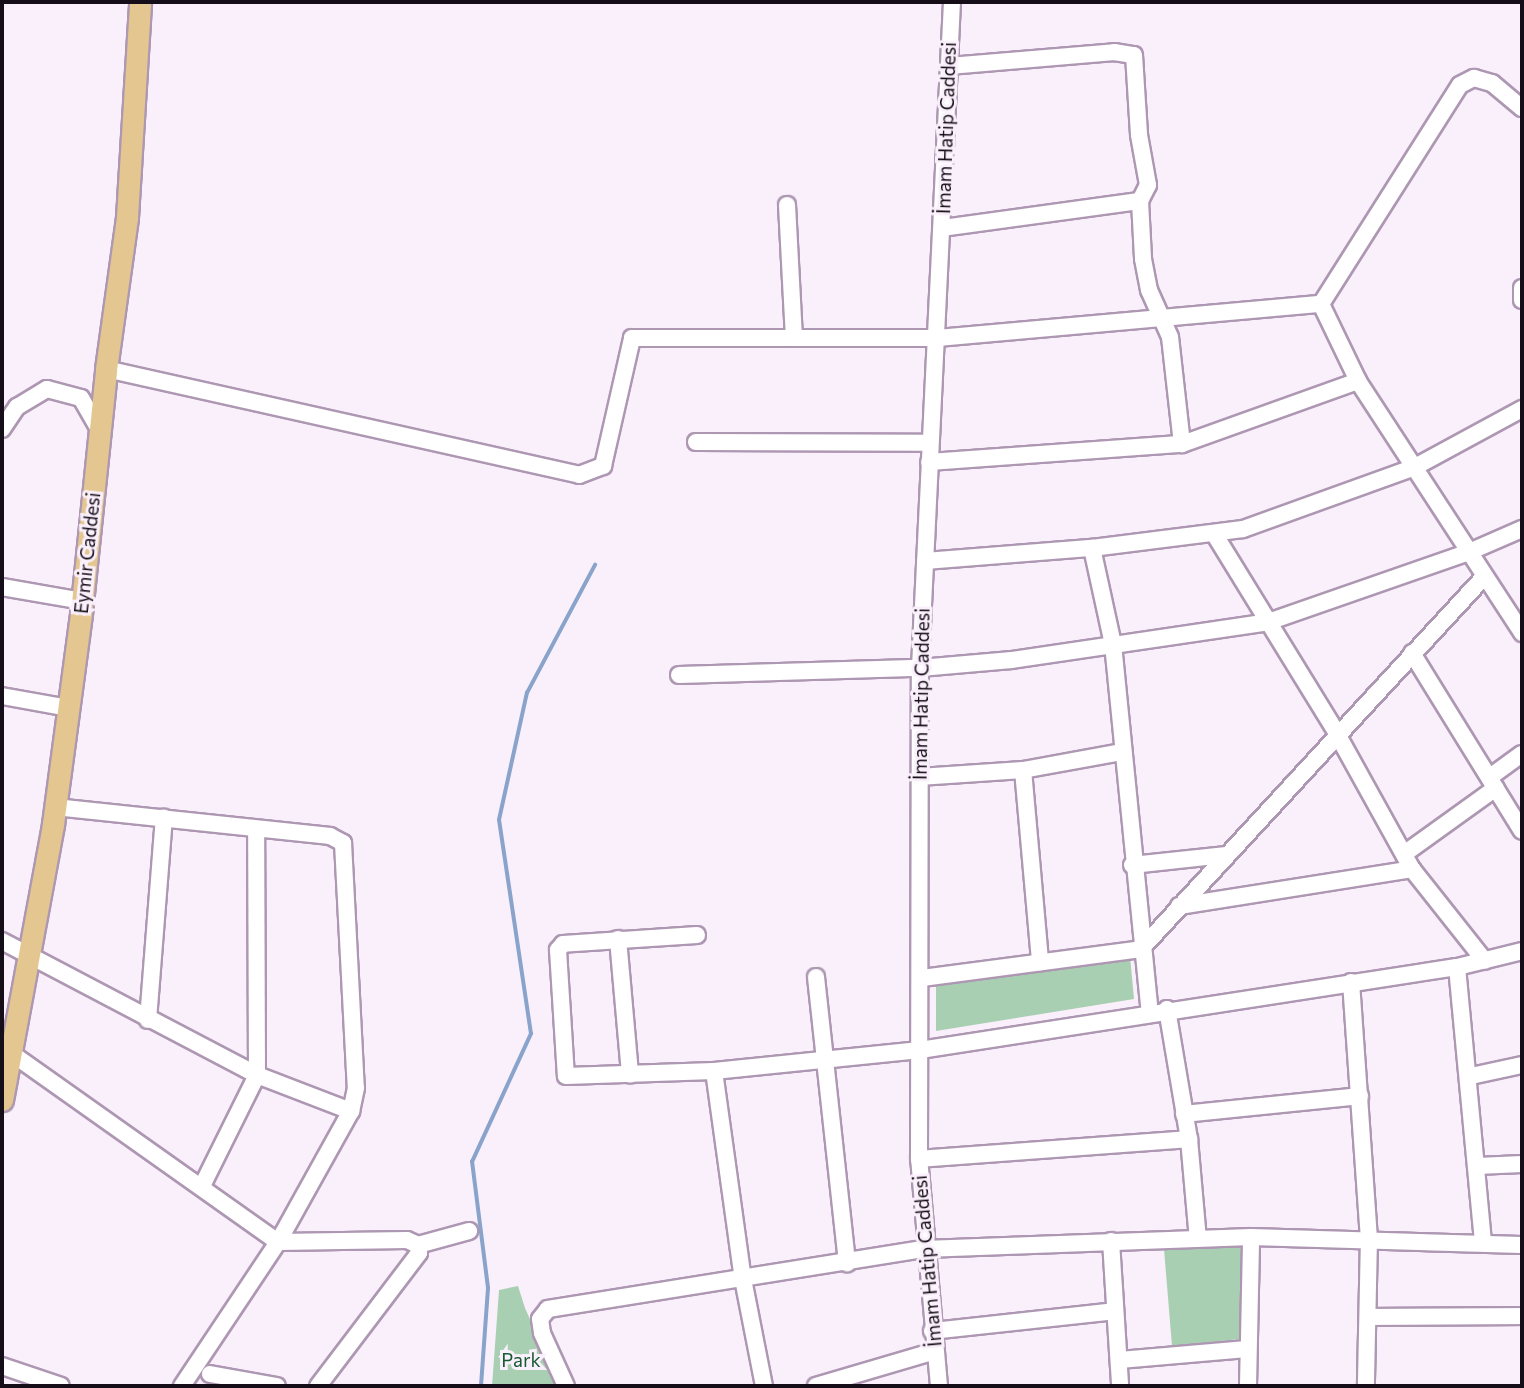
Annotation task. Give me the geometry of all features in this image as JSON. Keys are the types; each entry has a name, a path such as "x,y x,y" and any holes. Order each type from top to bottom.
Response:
{"main road":[{"name":"Eymir Caddesi","path":"2,1100 30,958 55,807 82,601 106,369 127,217 139,2"}],"street":[{"name":"İmam Hatip Caddesi","path":"939,1386 924,1249 919,1159 922,978 920,668 952,2"},
{"path":"949,66 1114,52 1134,55 1139,135 1148,186 1140,201 1149,290 1170,337 1181,444"},
{"path":"1321,304 1460,85 1474,78 1492,83 1522,108"},
{"path":"942,228 1140,201"},
{"path":"787,205 794,338"},
{"path":"1522,288 1522,300"},
{"path":"106,369 579,475 603,466 632,338 937,338 1321,304"},
{"path":"1321,304 1357,382 1415,467 1483,578 1522,633"},
{"path":"929,462 1181,444 1357,382"},
{"path":"2,429 17,407 47,389 81,398 100,431"},
{"path":"925,561 1215,535 1264,523 1415,467 1522,409"},
{"path":"696,442 930,443"},
{"path":"679,675 920,668 1268,622 1469,552 1522,529"},
{"path":"1215,535 1336,732 1412,869 1485,961"},
{"path":"1092,548 1113,644 1132,865 1150,1012"},
{"path":"922,978 1141,949 1336,732 1483,578"},
{"path":"2,587 82,601"},
{"path":"1412,653 1522,831"},
{"path":"2,696 68,708"},
{"path":"919,777 1023,771 1122,752"},
{"path":"1404,854 1493,783 1522,754"},
{"path":"1023,771 1040,962"},
{"path":"55,807 256,831 330,836 343,843 356,1088 351,1111 278,1242 182,1386"},
{"path":"148,1020 164,818"},
{"path":"202,1186 257,1075 256,831"},
{"path":"1132,865 1226,855"},
{"path":"1179,906 1412,869"},
{"path":"696,935 576,941 558,950 566,1076 714,1071 920,1050 1167,1009 1457,967 1522,951"},
{"path":"618,939 630,1074"},
{"path":"2,941 257,1075 351,1111"},
{"path":"1457,967 1471,1076 1483,1243"},
{"path":"816,977 822,1061 847,1263"},
{"path":"1351,982 1368,1237 1370,1317 1366,1386"},
{"path":"1167,1009 1189,1139 1198,1239"},
{"path":"11,1053 278,1242 407,1240 418,1245 469,1231"},
{"path":"1471,1076 1522,1065"},
{"path":"714,1071 743,1279 764,1386"},
{"path":"1184,1114 1360,1096"},
{"path":"919,1159 1189,1139"},
{"path":"1477,1166 1522,1164"},
{"path":"566,1386 542,1334 540,1318 548,1309 924,1249 1251,1237 1368,1237 1522,1245"},
{"path":"1248,1386 1251,1237"},
{"path":"1111,1241 1120,1386"},
{"path":"318,1386 419,1253 418,1245"},
{"path":"932,1331 1115,1311"},
{"path":"1370,1317 1522,1316"},
{"path":"1119,1360 1248,1349"},
{"path":"816,1386 842,1382 935,1351"},
{"path":"2,1366 61,1386"},
{"path":"210,1374 277,1386"}],"green space":[{"path":"1130,956 1134,999 936,1031 936,982"},
{"path":"1242,1245 1241,1339 1172,1346 1164,1249"},
{"name":"Park","path":"518,1286 560,1386 492,1386 499,1290"}],"waterway":[{"path":"481,1386 488,1288 472,1162 531,1034 499,820 527,693 595,565"}]}
